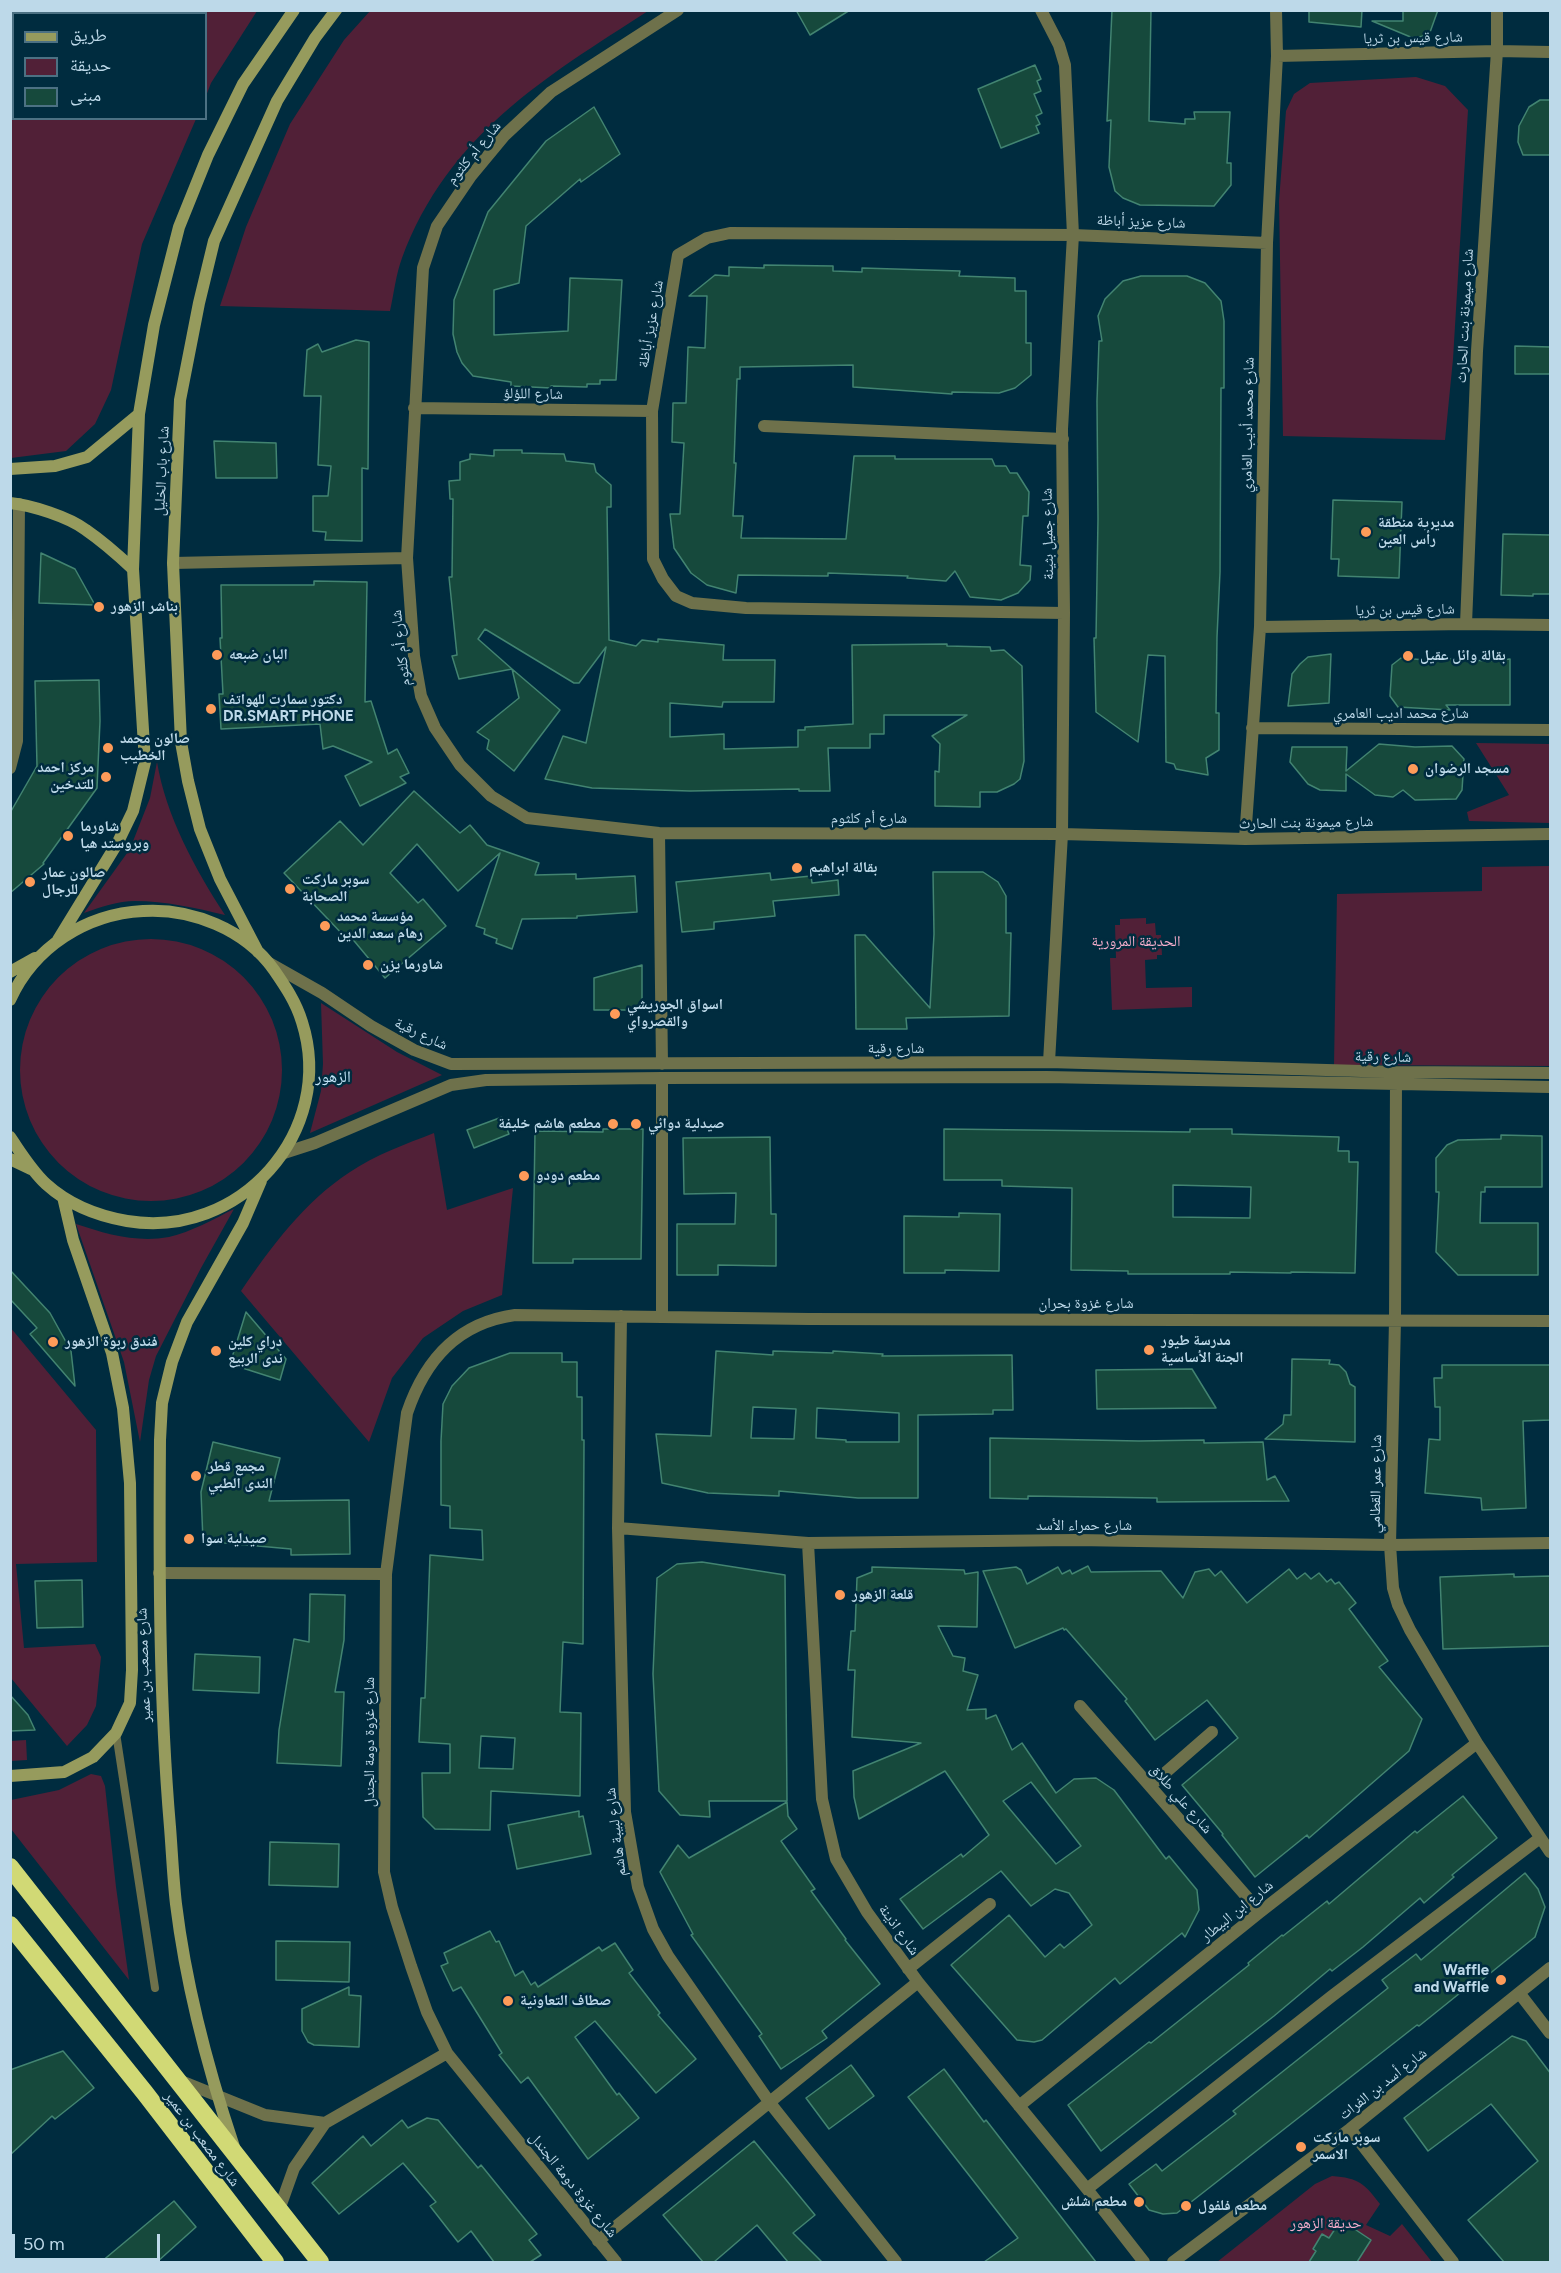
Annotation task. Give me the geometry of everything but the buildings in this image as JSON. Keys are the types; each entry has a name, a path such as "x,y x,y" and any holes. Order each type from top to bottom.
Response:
{"highway":[{"name":"شارع مصعب بن عمير","path":"10,1867 320,2262"},
{"name":"شارع مصعب بن عمير","path":"10,1925 145,2093 275,2262"}],"main road":[{"name":"شارع باب الخليل","path":"58,940 118,842 133,811 145,762 133,569 139,414 154,325 179,226 208,155 243,84 294,10"},
{"name":"شارع باب الخليل","path":"258,952 216,869 200,829 181,742 172,563 180,400 214,241 277,101 315,38 336,10"},
{"path":"10,469 55,466 87,457 139,414"},
{"path":"15,503 54,515 84,528 133,569"},
{"path":"10,972 90,922 124,912 160,910 196,916 229,930 269,963 289,991 298,1012 308,1056 307,1090 299,1122 284,1153 261,1181 228,1205 199,1217 149,1225 104,1218 63,1197 32,1170 10,1159"},
{"path":"10,1000 17,985 41,954"},
{"path":"10,1137 32,1170"},
{"name":"شارع مصعب بن عمير","path":"240,2162 218,2097 189,1976 176,1904 160,1678 160,1440 162,1403 172,1362 187,1322 243,1223 261,1181"},
{"path":"10,1776 64,1772 93,1756 116,1732 130,1703 132,1670 130,1483 123,1408 112,1353 73,1240 63,1197"}],"street":[{"name":"شارع أم كلثوم","path":"678,10 551,92 506,135 471,177 437,226 423,268 407,558 414,656 421,696 435,728 460,765 491,796 527,818 659,832 1062,834"},
{"name":"شارع جميل بثينة","path":"1041,10 1059,45 1065,65 1073,235 1063,439 1062,834 1050,1062"},
{"name":"شارع محمد أديب العامري","path":"1245,839 1251,728 1260,627 1267,243 1276,10"},
{"name":"شارع ميمونة بنت الحارث","path":"1467,624 1477,351 1497,51 1497,10"},
{"name":"شارع قيس بن ثريا","path":"1276,56 1551,52"},
{"name":"شارع عزيز أباظة","path":"1064,613 746,608 692,603 676,596 663,579 653,559 652,411 678,255 707,238 730,233 1073,235 1267,243"},
{"name":"شارع اللؤلؤ","path":"414,408 652,411"},
{"path":"764,426 1063,439"},
{"path":"10,768 17,741 15,503"},
{"path":"172,563 407,558"},
{"name":"شارع قيس بن ثريا","path":"1260,627 1551,625"},
{"name":"شارع محمد اديب العامري","path":"1251,728 1551,730"},
{"path":"659,832 662,1064"},
{"name":"شارع ميمونة بنت الحارث","path":"1062,834 1245,839 1551,834"},
{"name":"شارع رقية","path":"269,963 414,1050 451,1064 1050,1062 1551,1087"},
{"name":"شارع رقية","path":"284,1153 315,1143 451,1085 486,1080 1047,1077 1396,1079 1551,1072"},
{"path":"662,1078 662,1317"},
{"name":"شارع عمر القطامي","path":"1396,1079 1391,1572 1398,1605 1410,1630 1477,1743 1551,1852"},
{"name":"شارع غزوة دومة الجندل","path":"616,2262 447,2053 428,2012 411,1966 392,1907 384,1872 386,1574 407,1413 415,1389 425,1371 448,1345 472,1328 495,1318 515,1315 621,1316"},
{"name":"شارع غزوة بحران","path":"621,1316 1551,1321"},
{"name":"شارع لبيبة هاشم","path":"621,1316 618,1528 625,1812 638,1887 653,1929 668,1956 770,2103 896,2262"},
{"name":"شارع حمراء الأسد","path":"618,1528 808,1543 1076,1540 1390,1545 1551,1543"},
{"name":"شارع اذينة","path":"808,1543 822,1799 836,1859 867,1912 908,1969 1088,2189 1144,2262"},
{"path":"159,1573 386,1574"},
{"name":"شارع علي طلاق","path":"1080,1706 1260,1911"},
{"path":"1150,1786 1212,1732"},
{"name":"شارع ابن البيطار","path":"1019,2106 1260,1911 1477,1743"},
{"path":"1088,2189 1332,1996 1540,1838"},
{"path":"908,1969 990,1904"},
{"name":"شارع أسد بن الفرات","path":"1173,2262 1350,2129 1551,1968"},
{"path":"598,2241 918,1982"},
{"path":"1520,1994 1551,2033"},
{"path":"279,2210 294,2169 325,2123 447,2053"},
{"path":"179,2080 265,2115 325,2123"},
{"path":"1350,2129 1453,2262"}],"lane":[{"path":"116,1732 155,1988"}],"green space":[{"path":"10,11 257,11 211,83 207,93 207,12 12,12 12,120 196,120 142,244 111,390 95,424 66,451 11,458"},
{"path":"370,11 648,11 537,86 473,143 445,177 422,215 400,264 390,311 220,306 246,227 290,124 344,40"},
{"path":"1416,77 1445,86 1468,110 1453,359 1445,440 1283,436 1279,201 1286,111 1294,94 1310,83"},
{"path":"1476,743 1550,744 1550,823 1469,821 1467,812 1509,795"},
{"path":"157,762 167,802 183,842 225,915 192,907 146,901 116,903 84,913 130,849 150,798"},
{"path":"1550,866 1550,1066 1334,1065 1337,894 1482,891 1482,867"},
{"name":"الحديقة المرورية","path":"1146,918 1146,924 1155,923 1156,935 1161,935 1162,955 1157,955 1157,959 1145,960 1146,988 1192,987 1192,1007 1112,1010 1110,958 1116,958 1115,925 1120,925 1120,919"},
{"path":"138,939 164,939 189,944 213,954 244,977 267,1008 277,1032 282,1070 277,1108 267,1132 244,1163 213,1186 189,1196 164,1201 138,1201 113,1196 89,1186 68,1172 49,1153 35,1132 25,1108 20,1083 20,1057 25,1032 35,1008 49,987 68,968 89,954 113,944"},
{"path":"321,1003 397,1052 442,1075 310,1133 321,1091 323,1064"},
{"path":"434,1133 447,1210 513,1188 502,1295 463,1311 423,1338 392,1378 369,1442 241,1291 289,1226 333,1184 370,1160"},
{"path":"234,1209 156,1356 149,1380 140,1442 124,1362 76,1224 122,1236 157,1239 186,1232"},
{"path":"10,1327 96,1430 97,1562 16,1564 24,1648 95,1644 101,1657 96,1706 87,1725 67,1746 11,1678"},
{"path":"26,1740 27,1760 11,1761 11,1741"},
{"path":"91,1774 101,1776 105,1786 129,1980 11,1829 11,1800 59,1790"},
{"name":"حديقة الزهور","path":"1332,2176 1355,2180 1370,2191 1380,2204 1366,2225 1390,2236 1402,2224 1432,2262 1217,2262 1315,2184"}],"place":[{"name":"مديرية منطقة رأس العين","path":"1366,532"},
{"name":"بناشر الزهور","path":"99,607"},
{"name":"البان ضبعه","path":"217,655"},
{"name":"بقالة وائل عقيل","path":"1408,656"},
{"name":"دكتور سمارت للهواتف DR.SMART PHONE","path":"211,709"},
{"name":"صالون محمد الخطيب","path":"108,748"},
{"name":"مسجد الرضوان","path":"1413,769"},
{"name":"مركز احمد للتدخين","path":"106,777"},
{"name":"شاورما وبروستد هيا","path":"68,836"},
{"name":"بقالة ابراهيم","path":"797,868"},
{"name":"صالون عمار للرجال","path":"30,882"},
{"name":"سوبر ماركت الصحابة","path":"290,889"},
{"name":"مؤسسة محمد رهام سعد الدين","path":"325,926"},
{"name":"شاورما يزن","path":"368,965"},
{"name":"اسواق الجوريشي والقصرواي","path":"615,1014"},
{"name":"مطعم هاشم خليفة","path":"613,1124"},
{"name":"صيدلية دوائي","path":"636,1124"},
{"name":"مطعم دودو","path":"524,1176"},
{"name":"فندق ربوة الزهور","path":"53,1342"},
{"name":"مدرسة طيور الجنة الأساسية","path":"1149,1350"},
{"name":"دراي كلين ندى الربيع","path":"216,1351"},
{"name":"مجمع قطر الندى الطبي","path":"196,1476"},
{"name":"صيدلية سوا","path":"189,1539"},
{"name":"قلعة الزهور","path":"840,1595"},
{"name":"Waffle and Waffle","path":"1501,1980"},
{"name":"صطاف التعاونية","path":"508,2001"},
{"name":"سوبر ماركت الاسمر","path":"1301,2147"},
{"name":"مطعم شلش","path":"1139,2202"},
{"name":"مطعم فلفول","path":"1186,2206"}],"district":[{"name":"الزهور","path":"333,1077"}]}
